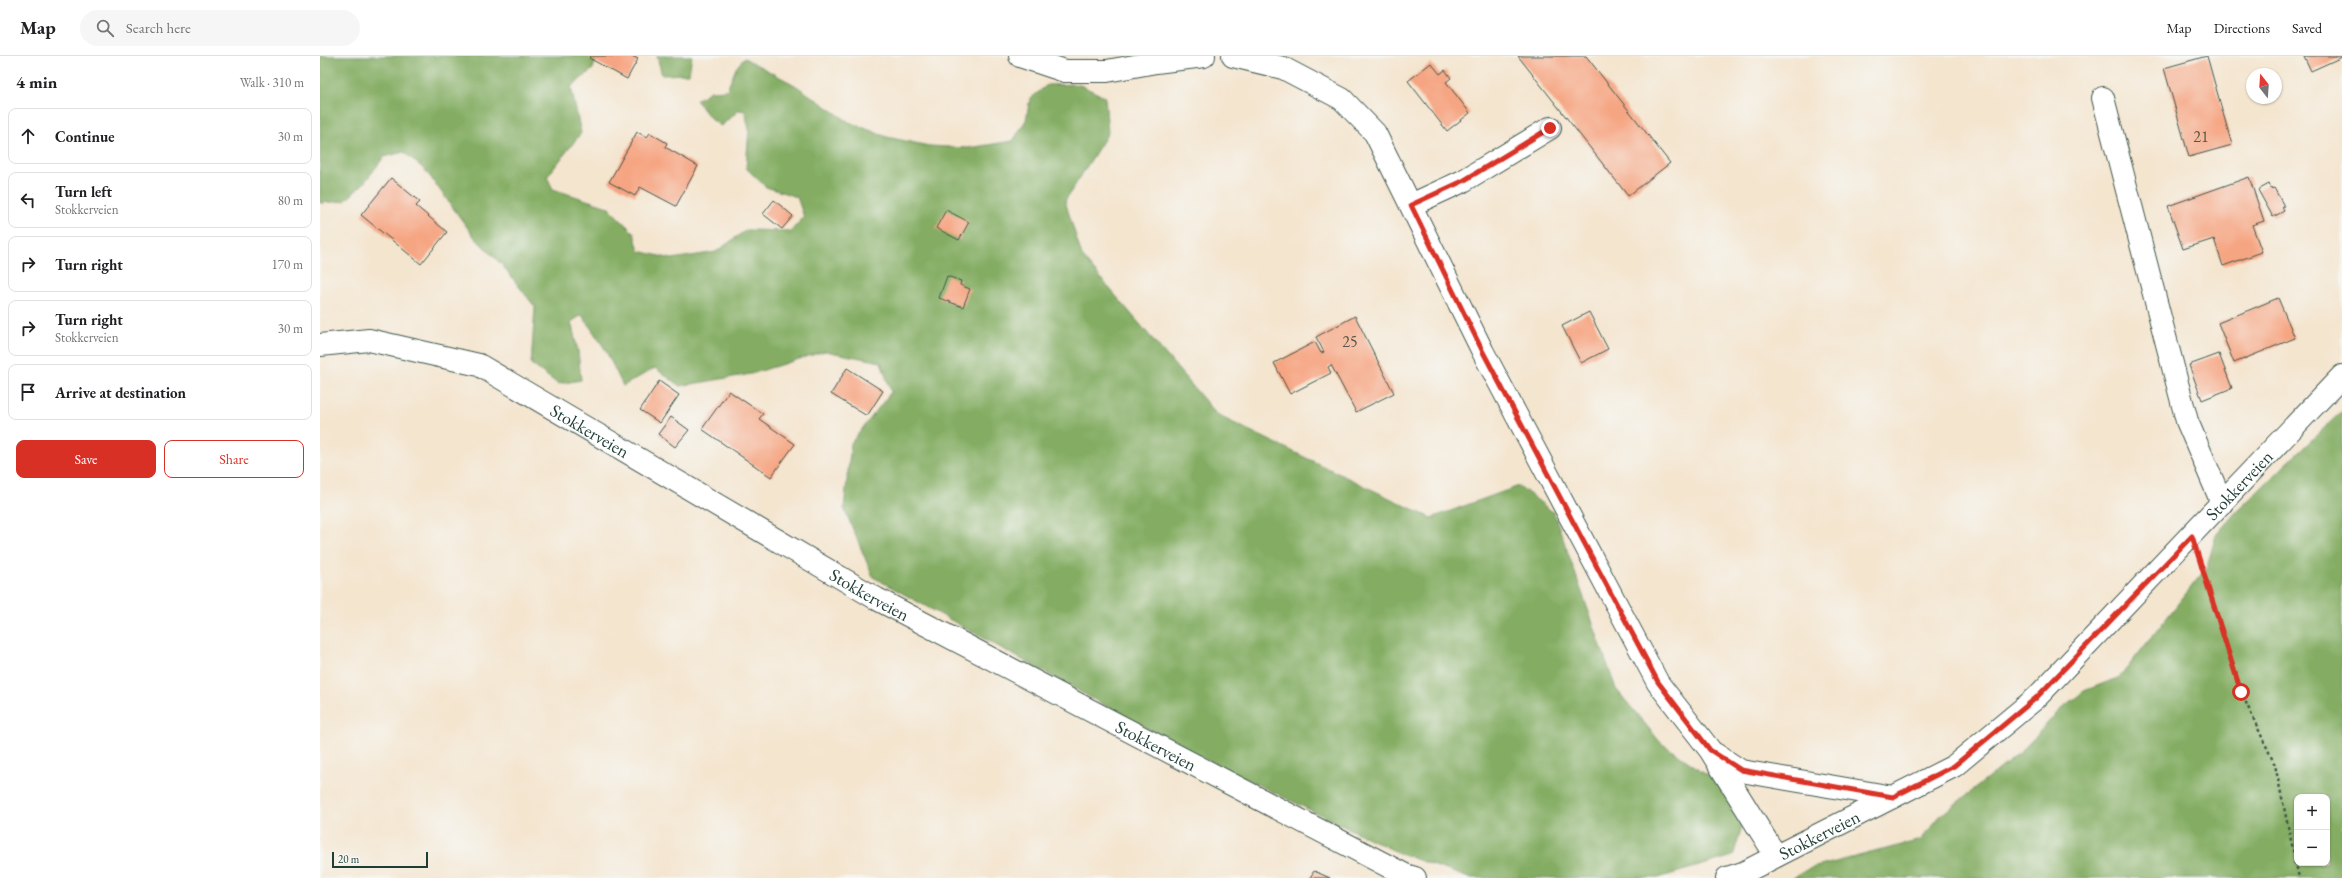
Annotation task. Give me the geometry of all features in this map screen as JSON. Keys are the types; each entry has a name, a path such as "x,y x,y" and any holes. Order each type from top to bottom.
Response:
{"street":[{"path":"1020,56 1065,71 1106,71 1190,57"},
{"path":"1233,56 1283,68 1342,99 1374,134 1411,205 1483,352 1658,682 1710,750 1776,856"},
{"path":"2103,98 2187,421 2222,503"},
{"path":"1411,205 1463,181 1550,128"},
{"name":"Stokkerveien","path":"320,345 369,340 478,365 877,599 1398,871 1415,878"},
{"name":"Stokkerveien","path":"1727,878 1743,873 1954,766 2036,698 2192,536 2342,376"},
{"path":"1710,750 1741,770 1893,797"}],"path":[{"path":"2192,536 2241,692 2275,764 2299,878"}],"green space":[{"path":"320,56 597,56 593,69 571,87 581,133 547,177 553,189 608,207 634,233 639,251 672,259 716,252 746,230 791,231 804,217 797,197 766,187 746,168 749,129 745,111 739,110 721,126 711,119 696,100 711,91 727,90 736,68 744,58 795,85 849,122 887,137 929,146 968,148 1013,141 1026,120 1030,99 1047,85 1078,84 1105,97 1108,133 1065,201 1082,256 1217,415 1431,518 1519,486 1554,513 1616,689 1661,743 1730,790 1747,810 1733,856 1658,878 1469,878 1399,853 1178,746 873,577 844,508 851,443 891,392 881,362 825,351 751,374 680,386 655,368 623,386 605,349 582,315 571,322 578,351 581,380 558,384 531,364 535,307 503,266 475,238 426,171 404,152 384,157 364,183 345,201 320,203"},
{"path":"657,56 692,56 689,74 662,75"},
{"path":"2342,411 2342,878 1793,878 1808,869 1921,840 1940,816 2020,753 2056,714 2084,691 2120,677 2207,567 2216,535 2236,512"}],"building":[{"path":"591,56 632,56 638,59 627,79 589,58"},
{"path":"1518,56 1586,56 1670,163 1628,196"},
{"path":"2207,56 2232,145 2189,157 2164,68"},
{"path":"2304,56 2342,56 2342,57 2311,71"},
{"path":"1431,63 1440,74 1445,70 1451,78 1446,82 1470,113 1447,131 1408,81"},
{"path":"637,132 647,137 650,133 667,143 665,147 698,166 676,206 640,187 635,196 609,182"},
{"path":"2249,177 2264,221 2252,225 2262,252 2223,266 2214,239 2183,249 2168,206"},
{"path":"391,178 420,202 416,206 447,232 421,264 361,215"},
{"path":"2269,184 2271,189 2274,188 2284,206 2282,207 2284,211 2273,217 2258,190"},
{"path":"774,200 793,216 782,229 763,214"},
{"path":"946,210 969,222 959,240 936,228"},
{"path":"947,276 961,281 960,285 970,289 963,307 939,298"},
{"path":"2278,298 2295,338 2234,363 2218,323"},
{"path":"1589,312 1608,349 1581,363 1562,326"},
{"path":"1355,316 1394,393 1356,412 1331,365 1328,367 1331,373 1290,394 1274,363 1315,342 1321,353 1324,352 1316,337"},
{"path":"2219,354 2232,388 2202,400 2189,365"},
{"path":"847,368 883,391 867,416 831,394"},
{"path":"659,381 679,395 660,423 640,410"},
{"path":"729,391 763,414 759,419 795,444 771,477 702,429"},
{"path":"671,417 689,430 675,447 658,434"},
{"path":"1314,871 1330,878 1310,878"}],"route":[{"path":"1550,128 1517,150 1463,181 1411,205 1483,352 1658,682 1710,750 1741,770 1893,797 1954,766 2036,698 2192,536 2241,692"}]}
